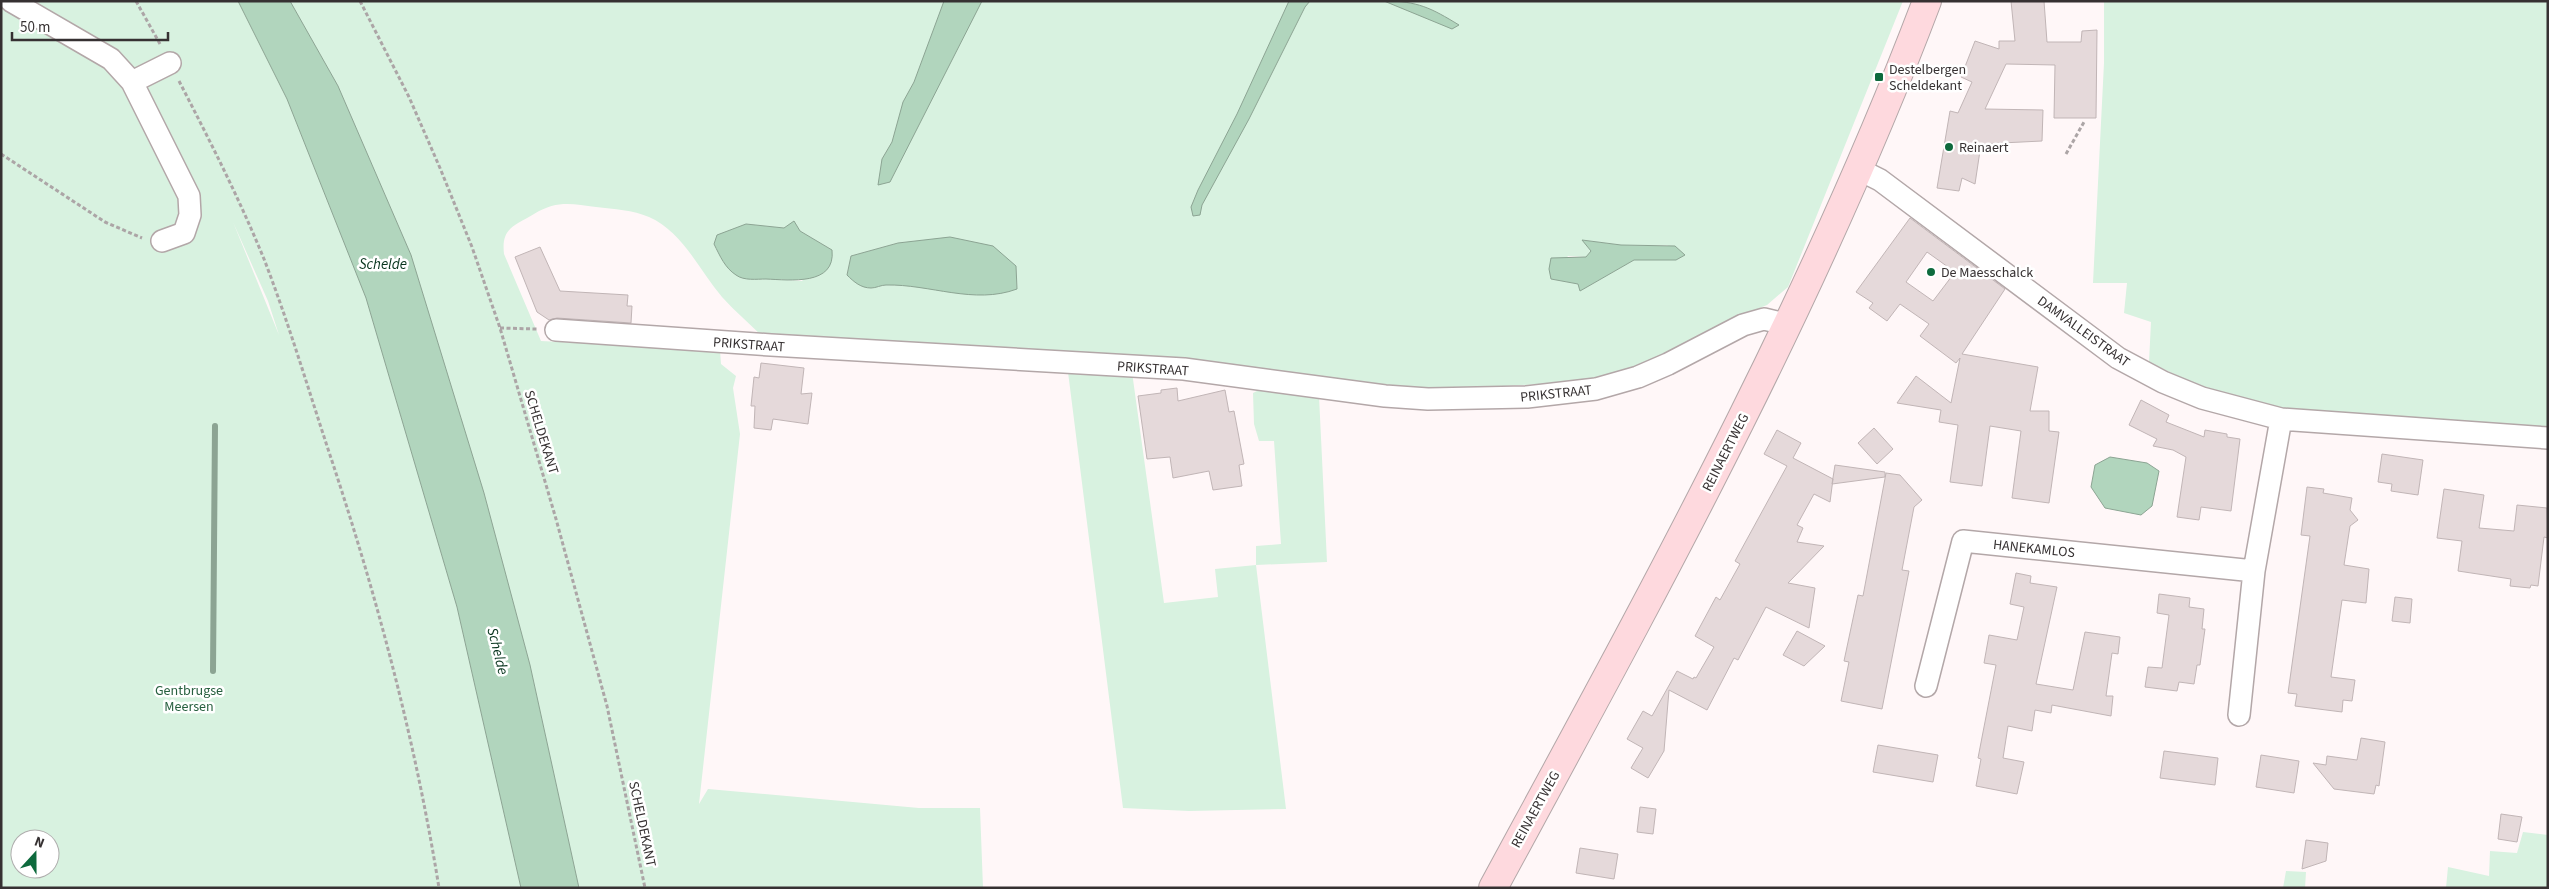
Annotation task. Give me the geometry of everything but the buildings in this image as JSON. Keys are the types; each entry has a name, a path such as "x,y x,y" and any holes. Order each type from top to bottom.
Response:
{"main road":[{"name":"REINAERTWEG","path":"1492,888 1662,575 1790,325 1860,170 1927,1"}],"street":[{"path":"11,1 111,58 132,82 189,196 190,215 184,233 162,241"},
{"path":"132,82 170,63"},
{"name":"DAMVALLEISTRAAT","path":"1860,170 1880,180 2118,358 2163,382 2202,398 2281,419 2548,438"},
{"name":"PRIKSTRAAT","path":"556,330 771,346 1184,369 1385,396 1428,399 1527,397 1596,389 1668,364 1743,325 1764,318 1790,325"},
{"path":"2239,715 2254,571 2281,419"},
{"name":"HANEKAMLOS","path":"1926,686 1962,541 2254,571"}],"path":[{"path":"136,1 225,171 263,257 368,574 403,706 439,888"},
{"name":"SCHELDEKANT","path":"360,1 409,96 440,168 472,247 500,328 556,519 607,706 645,888"},
{"path":"2066,154 2084,122"},
{"path":"1,154 105,222 142,238 162,241"},
{"path":"500,328 556,330"}],"green space":[{"name":"Gentbrugse Meersen","path":"1,1 238,1 287,99 366,298 457,607 521,888 1,888","holes":["233,222 268,301 279,335"]},
{"path":"290,1 1903,1 1788,287 1767,305 1745,314 1698,341 1625,371 1576,382 1435,390 1132,372 1164,603 1218,597 1215,569 1256,565 1286,809 1189,811 1123,808 1068,372 776,351 722,297 690,252 672,232 649,217 623,210 565,204 542,210 510,229 505,238 504,254 541,341 720,350 721,364 736,376 733,388 740,434 699,804 708,789 919,808 980,808 983,888 579,888 530,665 484,493 411,255 338,86","holes":["746,224 800,231 832,250 802,281 738,277","1583,240 1621,245 1667,245 1685,255 1676,260 1634,260 1580,291 1578,284 1551,279 1568,256 1586,257 1591,251","915,242 1016,266 1017,289 886,285 870,288 847,275 851,256 898,243"]},
{"path":"2104,1 2548,1 2548,428 2262,407 2186,380 2149,362 2151,322 2124,313 2127,283 2093,283 2104,63"},
{"path":"1261,389 1319,396 1327,562 1256,565 1256,546 1281,544 1274,441 1259,441 1254,424 1253,393"},
{"path":"2523,832 2548,835 2548,888 2446,888 2448,867 2489,876 2490,851 2517,853"},
{"path":"2286,871 2306,872 2305,888 2283,888"}],"water":[{"name":"Schelde","path":"238,1 290,1 338,86 411,255 484,493 530,665 579,888 521,888 457,607 366,298 287,99"},
{"path":"944,1 982,1 890,182 878,185 882,159 892,142 903,102 914,82"},
{"path":"1289,1 1310,1 1305,7 1249,119 1202,205 1200,215 1193,216 1191,207 1198,190 1237,114"},
{"path":"1384,1 1415,4 1440,14 1459,25 1452,29"},
{"path":"794,221 800,231 832,250 831,262 827,270 819,275 798,280 743,278 729,269 714,244 717,235 746,224 784,228"},
{"path":"950,237 993,246 1016,266 1017,289 985,295 968,295 919,287 886,285 867,288 858,284 847,275 851,256 898,243"},
{"path":"1582,240 1621,245 1675,246 1685,255 1676,260 1634,260 1580,291 1578,284 1551,279 1549,269 1551,258 1586,257 1591,251"},
{"path":"2110,457 2147,463 2159,471 2152,506 2141,515 2105,508 2091,487 2095,465"}],"waterway":[{"path":"213,671 215,426"}],"place":[{"name":"Destelbergen Scheldekant","path":"1879,77"},
{"name":"Reinaert","path":"1949,147"},
{"name":"De Maesschalck","path":"1931,272"}]}
